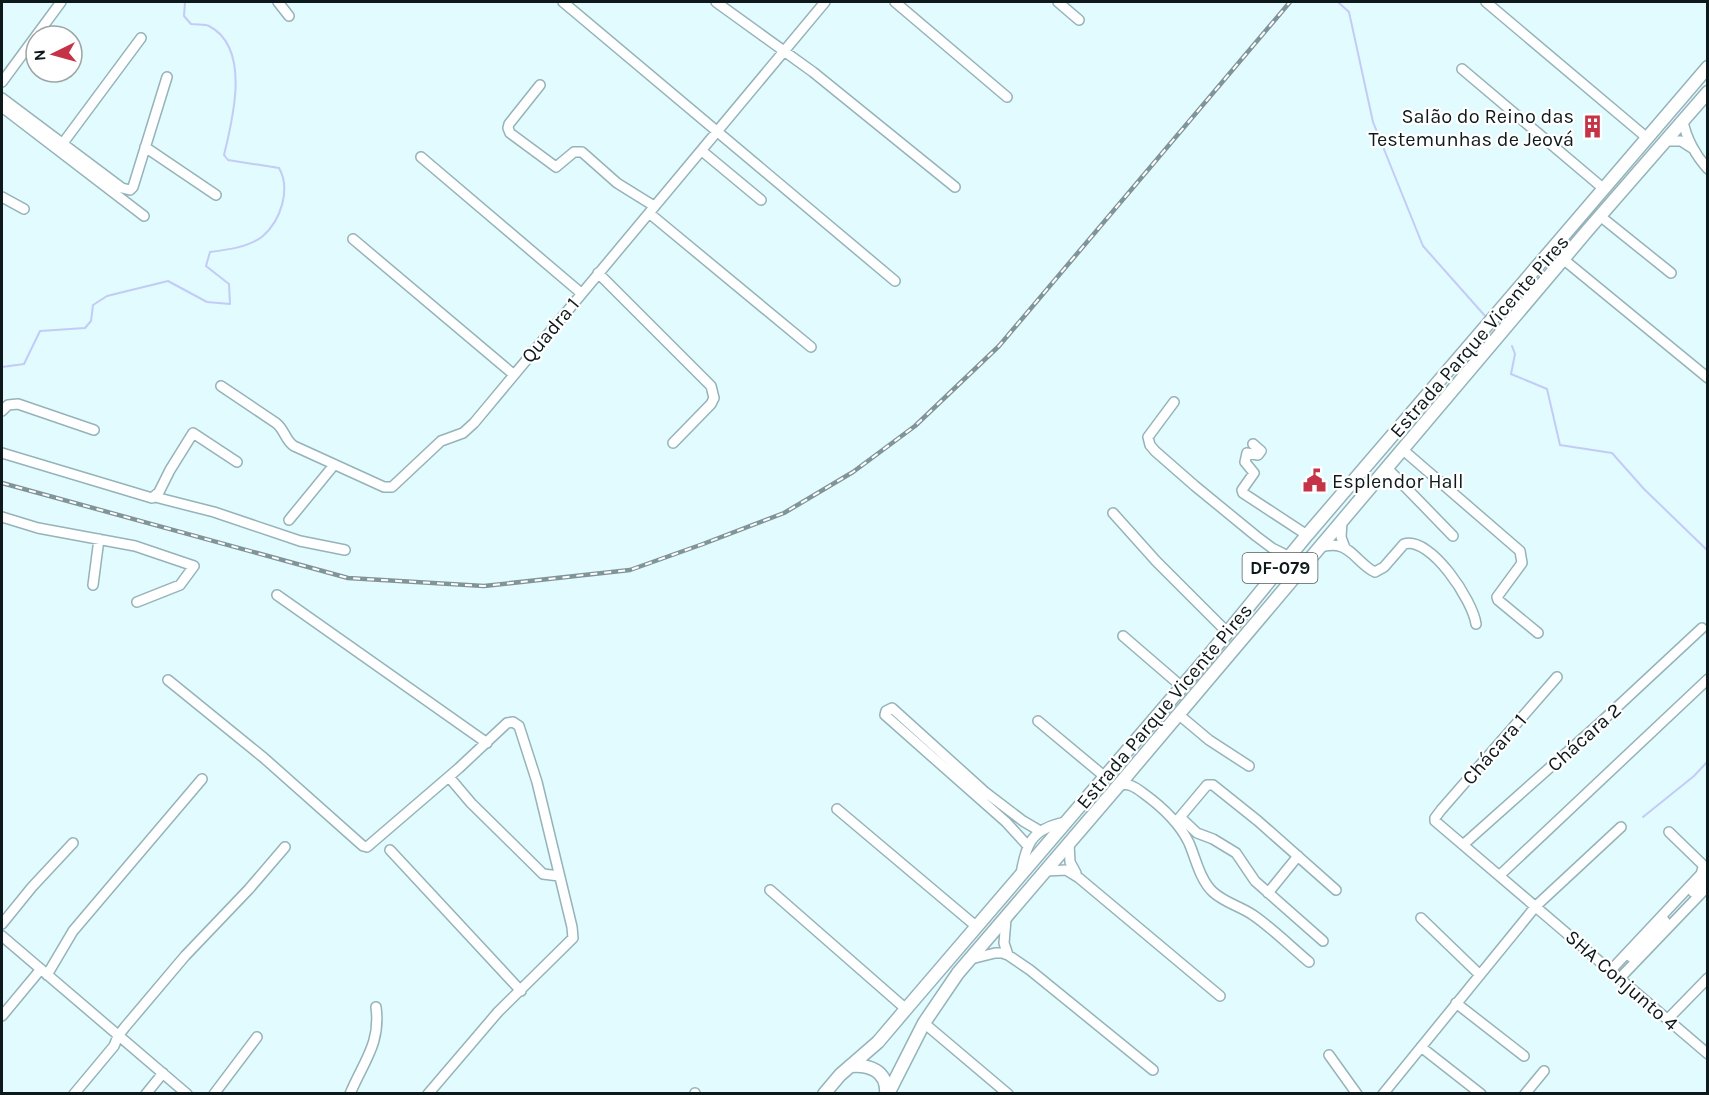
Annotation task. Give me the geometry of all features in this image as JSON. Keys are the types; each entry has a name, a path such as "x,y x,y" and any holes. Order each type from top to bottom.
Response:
{"main road":[{"name":"Estrada Parque Vicente Pires","path":"850,1066 878,1042 906,1010 1707,67"},
{"name":"Estrada Parque Vicente Pires","path":"887,1094 924,1023 944,991 1342,522 1386,467 1707,92"},
{"path":"1613,201 1608,193 1618,171"},
{"path":"1587,231 1587,226 1594,216 1588,207"},
{"path":"1187,703 1181,686 1200,688"},
{"name":"DF-079","path":"824,1094 850,1066 869,1066 877,1071 884,1077 887,1094"}],"street":[{"path":"2,82 61,2"},
{"path":"278,2 289,16"},
{"path":"563,2 895,281"},
{"path":"716,2 813,72 955,187"},
{"name":"Quadra 1","path":"221,386 280,427 290,443 384,487 392,487 441,441 458,436 468,429 825,2"},
{"path":"895,2 1007,97"},
{"path":"1058,2 1079,20"},
{"path":"1486,2 1646,137"},
{"path":"63,144 141,38"},
{"path":"1462,69 1604,189"},
{"path":"2,98 122,188 128,190 133,187 167,77"},
{"path":"540,85 509,124 510,133 556,167 574,152 580,151 811,347"},
{"path":"2,107 144,216"},
{"path":"1683,121 1687,136 1707,169"},
{"path":"1665,141 1681,141 1696,151"},
{"path":"145,147 216,195"},
{"path":"702,151 760,200"},
{"path":"421,157 580,293"},
{"path":"2,197 24,209"},
{"path":"1600,216 1671,273"},
{"path":"353,239 513,374"},
{"path":"1563,259 1707,378"},
{"path":"598,273 711,386 714,398 711,404 673,443"},
{"path":"1174,402 1151,431 1148,437 1150,445 1256,536 1272,548 1290,557"},
{"path":"2,411 8,405 18,404 94,430"},
{"path":"155,497 193,433 237,462"},
{"path":"1253,444 1262,452 1257,455 1247,453 1245,462 1254,473 1242,490 1243,493 1308,535"},
{"path":"1402,449 1520,550 1522,563 1497,597 1538,633"},
{"path":"2,453 140,495 214,512 300,541 345,550"},
{"path":"289,520 334,465"},
{"path":"1386,467 1453,536"},
{"path":"1113,513 1156,561 1227,632"},
{"path":"2,518 38,528 135,546 194,566 180,585 137,602"},
{"path":"1342,522 1341,537 1345,548"},
{"path":"93,585 99,539"},
{"path":"1319,547 1345,548 1375,572 1384,567 1404,544 1408,542 1417,544 1443,566 1457,583 1470,602 1476,624"},
{"path":"277,596 486,743"},
{"name":"Chácara 2","path":"1464,844 1609,716 1702,628"},
{"path":"1123,636 1181,686"},
{"name":"Chácara 1","path":"1437,823 1435,818 1441,810 1557,677"},
{"path":"1500,875 1707,679"},
{"path":"168,680 264,758 365,847 374,842 449,777 507,723 513,722 519,726 537,782 573,938 495,1016 428,1094"},
{"path":"942,760 892,708 886,711 885,715 982,795 1027,845"},
{"path":"1178,714 1215,744 1249,765"},
{"path":"1038,721 1104,776"},
{"path":"1132,768 1132,780 1138,789"},
{"path":"449,777 471,803 537,868 548,875 559,876"},
{"path":"2,1016 44,972 73,931 202,779"},
{"path":"1118,786 1125,784 1138,789 1197,833 1213,839 1236,853 1248,873 1323,941"},
{"path":"1178,820 1207,785 1213,785 1336,890"},
{"path":"982,795 1040,831"},
{"path":"837,809 977,927"},
{"path":"1006,822 1013,813"},
{"path":"1178,820 1212,891 1228,903 1252,914 1309,962"},
{"path":"1020,876 1027,845 1040,831 1065,822"},
{"name":"SHA Conjunto 4","path":"1437,823 1707,1054"},
{"path":"1383,1094 1536,906 1621,827"},
{"path":"1615,974 1701,874 1702,864 1669,832"},
{"path":"2,924 32,887 73,843"},
{"path":"1069,844 1070,862 1079,878"},
{"path":"74,1094 114,1046 118,1036 185,956 243,896 285,847"},
{"path":"390,850 521,991"},
{"path":"1268,893 1298,856"},
{"path":"1046,872 1060,869 1079,878 1220,996"},
{"path":"1615,974 1707,877"},
{"path":"1615,974 1707,886"},
{"path":"770,890 906,1010"},
{"path":"1421,918 1480,975"},
{"path":"1006,919 1004,943 1008,955"},
{"path":"2,936 187,1094"},
{"path":"971,959 1002,952 1008,955 1030,970 1153,1070"},
{"path":"1668,1020 1707,978"},
{"path":"1456,1003 1524,1056"},
{"path":"350,1094 373,1048 378,1027 376,1007"},
{"path":"924,1023 1008,1094"},
{"path":"214,1094 257,1037"},
{"path":"1421,1047 1481,1094"},
{"path":"1329,1055 1358,1094"},
{"path":"1525,1094 1544,1071"},
{"path":"146,1094 163,1073"}],"waterway":[{"path":"2,367 24,364 40,331 85,328 91,321 93,305 107,296 168,281 207,302 230,304 229,284 206,266 210,252 238,247 258,240 275,222 284,195 284,185 279,168 228,160 224,155 234,104 235,67 230,50 222,36 209,26 191,24 184,16 185,2"},
{"path":"1338,2 1349,12 1373,122 1423,246 1486,317"},
{"path":"1512,346 1515,354 1511,374 1547,389 1560,445 1612,453 1644,489 1708,551"},
{"path":"1643,817 1694,776 1708,761"}],"railway":[{"path":"2,483 348,578 484,586 630,570 703,544 784,513 853,472 915,426 999,346 1290,2"}],"place":[{"name":"Salão do Reino das Testemunhas de Jeová","path":"1592,127"},
{"name":"Esplendor Hall","path":"1314,481"}]}
